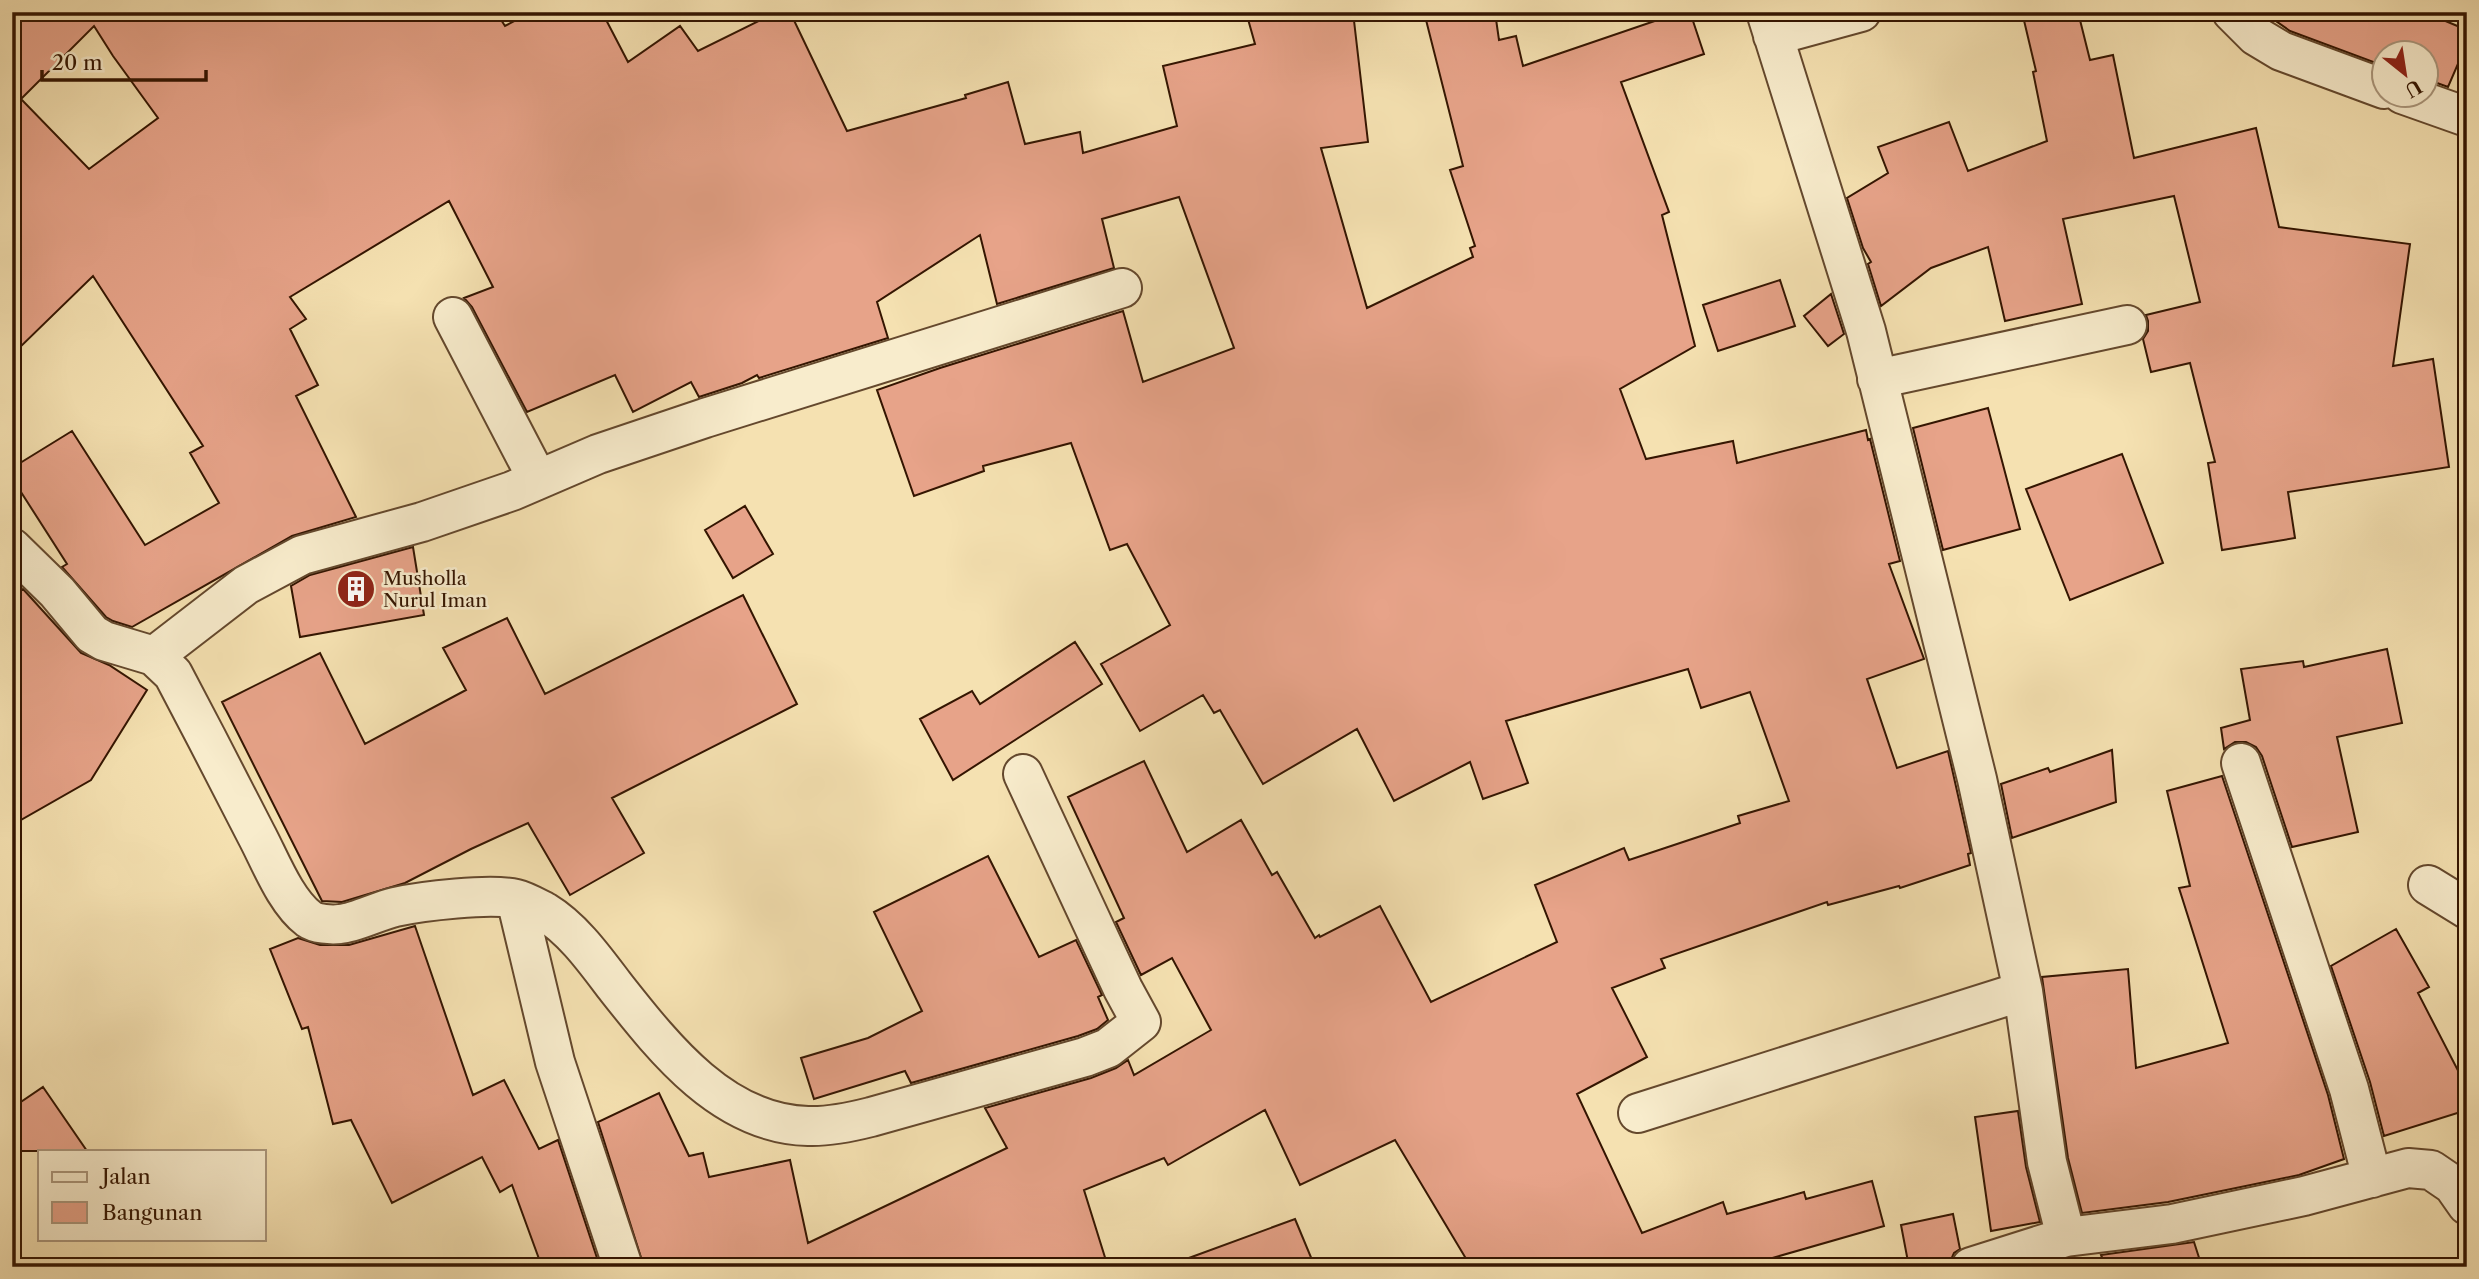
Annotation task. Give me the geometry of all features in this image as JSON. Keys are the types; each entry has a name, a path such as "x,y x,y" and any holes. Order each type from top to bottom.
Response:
{"street":[{"path":"1861,12 1769,24 1851,280 1977,779 2023,990 2047,1162 2066,1237"},
{"path":"2232,12 2256,36 2281,51 2370,84"},
{"path":"2440,107 2467,117"},
{"path":"154,656 246,585 302,555 422,522 538,480 598,454 705,418 1122,288"},
{"path":"453,317 538,480"},
{"path":"1877,379 2127,326"},
{"path":"12,548 57,592 92,634 104,641 154,656 173,674 284,888 310,920 341,924 387,909 428,902 475,898 516,899 546,912 570,932 682,1064 714,1092 742,1110 775,1121 808,1126 846,1123 871,1117 1085,1057 1108,1048 1141,1022 1023,774"},
{"path":"2241,763 2345,1076 2372,1178"},
{"path":"2428,885 2467,909"},
{"path":"516,899 555,1062 623,1267"},
{"path":"1638,1113 2023,990"},
{"path":"1970,1267 2066,1237 2172,1224 2239,1211 2408,1168 2431,1170 2453,1185 2467,1205"}],"building":[{"path":"12,12 496,12 505,26 531,12 602,12 628,62 680,26 698,51 777,12 790,12 847,131 966,98 965,95 1008,82 1025,144 1080,132 1083,153 1177,126 1163,66 1255,44 1246,12 1353,12 1368,142 1321,148 1367,308 1473,257 1470,248 1475,246 1450,170 1463,166 1424,12 1495,12 1499,40 1516,36 1523,66 1681,12 1690,12 1704,54 1621,82 1669,212 1662,215 1695,346 1620,389 1646,459 1733,441 1737,463 1866,430 1900,561 1889,564 1924,659 1867,679 1897,768 1948,751 1971,853 1968,854 1970,865 1900,888 1899,886 1828,905 1827,902 1661,959 1665,968 1612,988 1647,1057 1577,1094 1642,1233 1723,1202 1727,1214 1804,1192 1806,1199 1872,1181 1884,1226 1741,1267 1471,1267 1395,1140 1300,1185 1265,1110 1168,1165 1164,1158 1084,1190 1108,1267 644,1267 598,1122 659,1093 689,1156 703,1153 709,1177 790,1160 808,1243 1007,1148 985,1108 1091,1078 1128,1060 1134,1075 1211,1030 1172,958 1141,975 1116,922 1124,918 1068,797 1144,761 1187,852 1241,820 1272,875 1277,872 1315,938 1380,906 1431,1002 1557,942 1535,885 1624,848 1629,860 1740,823 1738,816 1789,801 1750,692 1701,708 1688,669 1506,721 1528,783 1483,799 1470,762 1394,801 1357,729 1263,784 1220,710 1214,713 1203,695 1140,731 1101,664 1170,625 1127,544 1110,550 1071,443 983,466 984,471 914,496 877,390 1123,311 1143,382 1234,348 1179,197 1102,219 1114,268 997,304 980,235 877,302 888,338 759,378 757,375 742,383 699,397 691,382 633,412 615,375 527,412 472,307 464,298 493,287 449,201 290,297 306,319 290,329 318,385 296,396 356,517 292,536 132,627 106,617 62,567 67,564 12,478 12,468 72,431 145,545 219,503 190,453 203,446 93,276 12,355","holes":["94,26 158,118 89,169 21,99"]},
{"path":"2022,12 2078,12 2090,60 2113,55 2134,158 2256,128 2279,227 2410,244 2393,366 2433,359 2449,467 2288,492 2295,538 2222,550 2208,463 2215,462 2190,363 2151,372 2143,339 2148,331 2146,315 2200,302 2174,196 2063,219 2082,304 2005,321 1988,247 1931,268 1881,306 1868,264 1871,262 1863,248 1847,198 1888,173 1878,147 1949,122 1968,171 2047,141 2033,72 2036,71"},
{"path":"2263,12 2424,12 2467,30 2467,43 2448,87 2440,84 2440,38 2370,38 2370,61 2290,31"},
{"path":"1780,280 1795,326 1718,351 1703,305"},
{"path":"1831,294 1844,334 1828,346 1804,316"},
{"path":"1988,408 2020,529 1943,550 1913,428"},
{"path":"2122,454 2163,563 2070,600 2026,489"},
{"path":"745,506 773,554 733,578 705,530"},
{"name":"Musholla Nurul Iman","path":"413,547 424,615 300,637 291,586 310,575"},
{"path":"23,589 81,653 109,665 147,690 91,780 12,825 12,596"},
{"path":"743,595 797,704 612,798 644,853 570,895 528,823 405,883 342,902 322,901 222,702 320,653 365,744 466,690 443,648 507,618 545,694"},
{"path":"1075,642 1102,684 953,780 920,719 972,691 980,704"},
{"path":"2387,649 2402,723 2337,737 2358,832 2292,847 2262,756 2256,747 2246,742 2235,742 2224,749 2221,728 2250,720 2241,669 2303,661 2304,667"},
{"path":"2112,750 2116,802 2012,838 2001,784 2048,768 2050,772"},
{"path":"2222,776 2328,1095 2344,1159 2299,1175 2168,1202 2082,1213 2068,1158 2042,977 2128,969 2136,1068 2228,1043 2179,888 2190,886 2167,791"},
{"path":"988,856 1039,957 1076,940 1102,995 1098,997 1108,1020 1097,1029 1078,1036 911,1083 905,1071 814,1099 801,1058 868,1038 922,1011 874,912"},
{"path":"415,926 473,1095 504,1080 539,1149 558,1140 600,1267 542,1267 512,1185 500,1192 482,1157 392,1203 351,1120 333,1124 308,1027 302,1029 270,949 298,938 320,945 349,945"},
{"path":"2396,929 2429,987 2418,993 2467,1088 2467,1110 2384,1136 2370,1082 2331,966"},
{"path":"43,1087 86,1150 12,1151 12,1108"},
{"path":"2018,1111 2026,1167 2040,1222 1991,1231 1975,1117"},
{"path":"1953,1214 1960,1249 1954,1253 1950,1262 1927,1267 1909,1267 1901,1225"},
{"path":"1295,1219 1315,1267 1179,1267 1178,1262"},
{"path":"2194,1242 2202,1267 2106,1267 2101,1255"}],"place":[{"name":"Musholla Nurul Iman","path":"356,589"}]}
